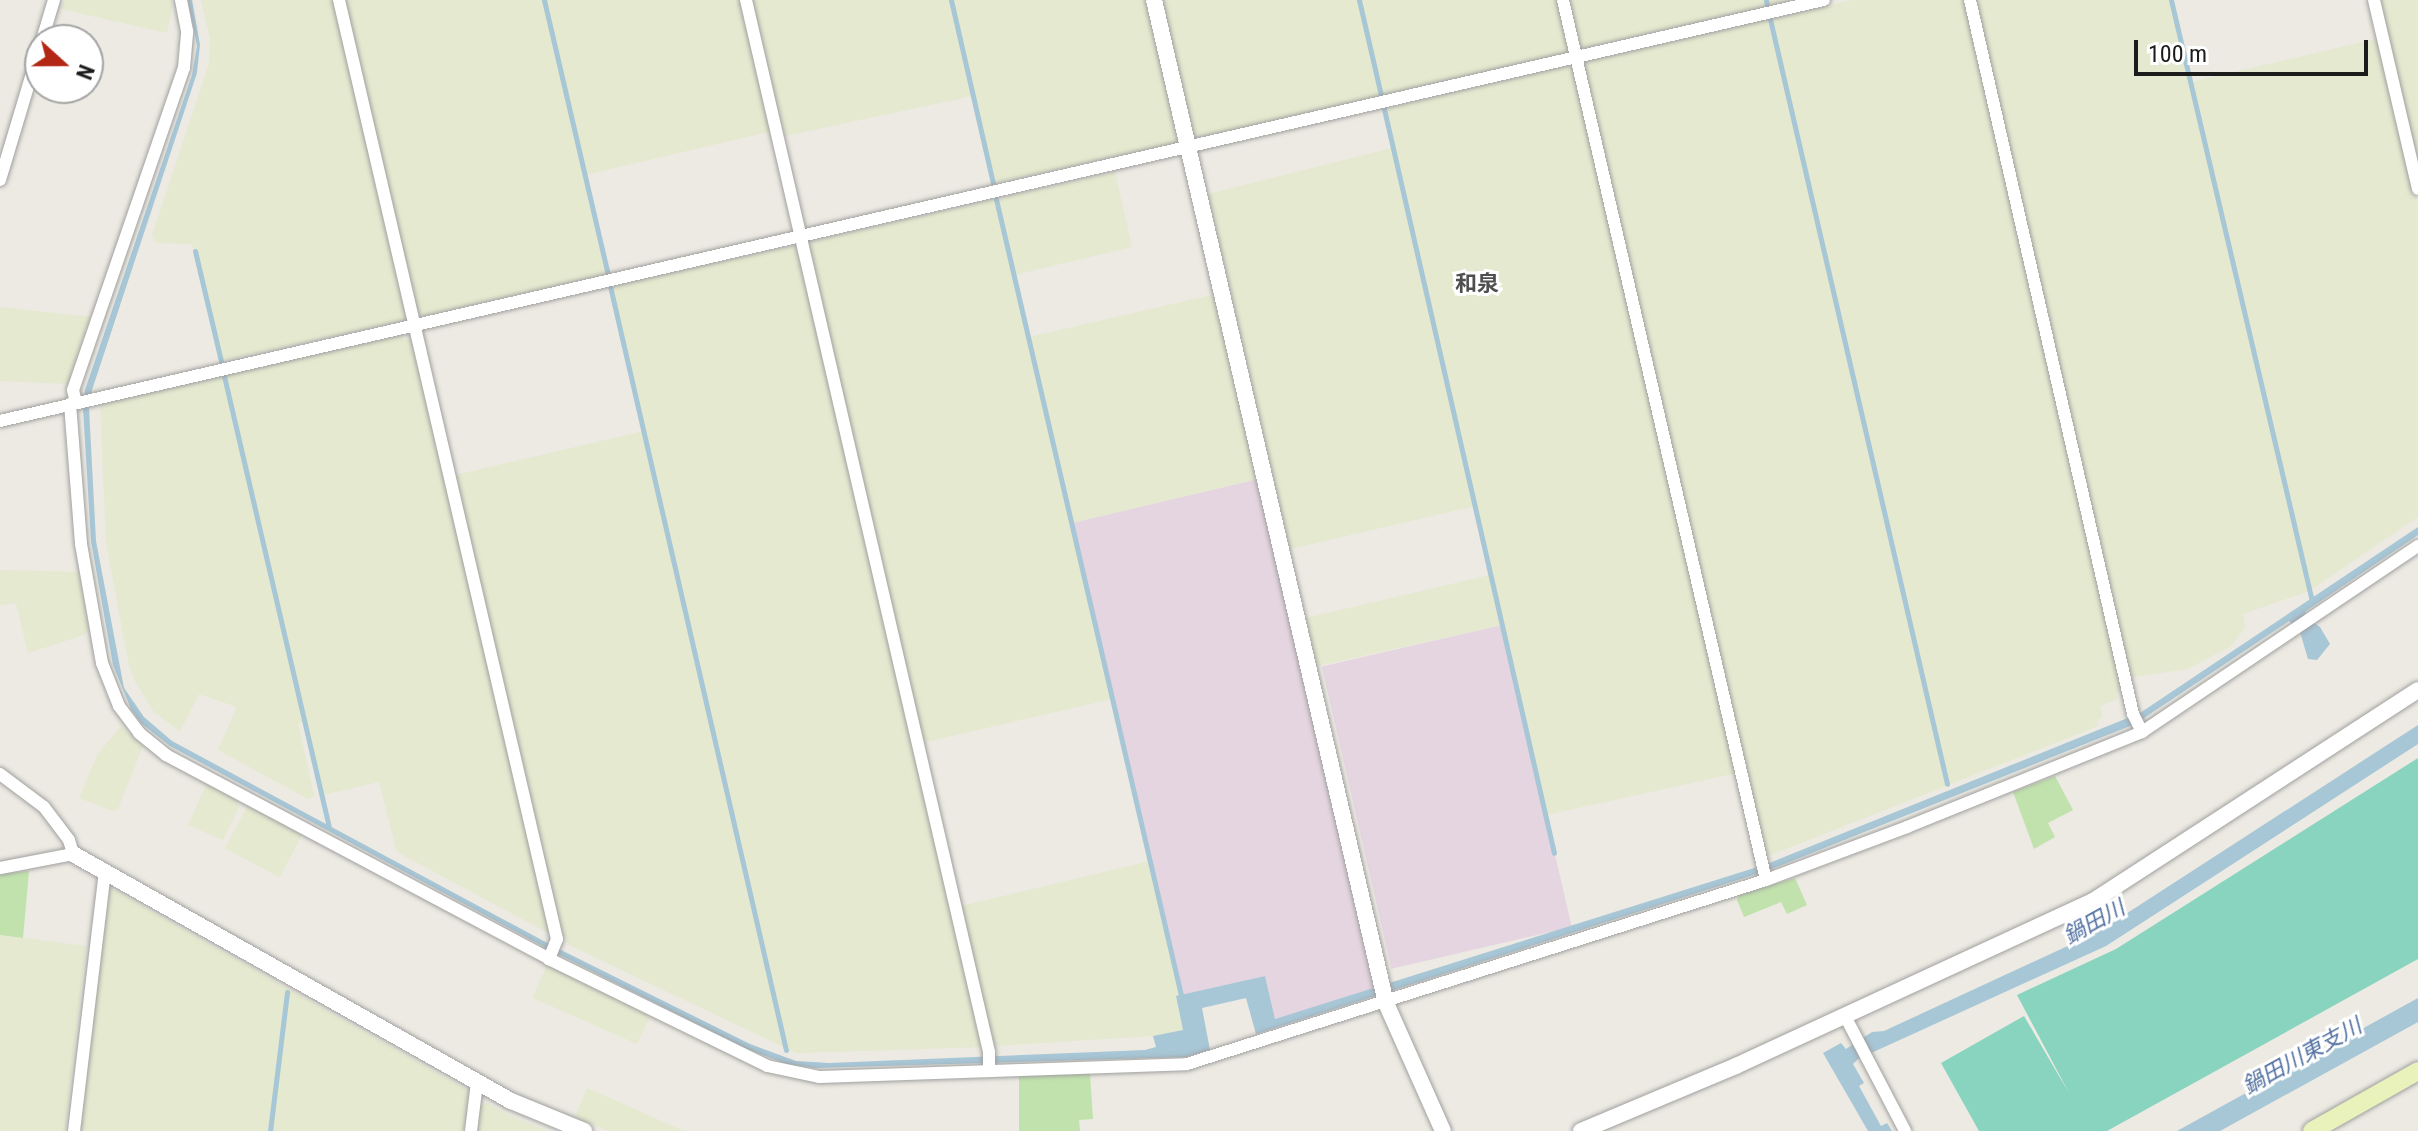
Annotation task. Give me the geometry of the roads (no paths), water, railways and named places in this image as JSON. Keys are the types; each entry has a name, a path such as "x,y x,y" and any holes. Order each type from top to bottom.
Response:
{"main road":[{"path":"2312,1131 2418,1071"}],"street":[{"path":"47,24 54,0"},
{"path":"181,0 187,31 184,68 73,390 80,402 81,544 102,663 119,706 139,733 166,755 550,956 780,1071 819,1077 989,1062 1187,1064 1384,994 1765,877 1907,827 2138,724 2295,630 2418,546"},
{"path":"339,0 557,939 550,956"},
{"path":"746,0 989,1062"},
{"path":"1154,0 1384,994 1443,1131"},
{"path":"1563,0 1765,877"},
{"path":"0,421 1824,0"},
{"path":"1970,0 2138,724"},
{"path":"2374,0 2418,189"},
{"path":"0,180 24,100"},
{"path":"1581,1131 1845,1016 2093,901 2418,690"},
{"path":"0,774 44,807 69,840 73,854"},
{"path":"0,868 73,854 511,1101 584,1131"},
{"path":"74,1131 105,871"},
{"path":"1845,1016 1905,1131"},
{"path":"471,1131 477,1082"}],"water":[{"path":"188,0 192,0 200,45 197,73 92,390 89,408 96,541 124,688 144,717 172,741 551,945 750,1044 796,1061 829,1063 1145,1050 1156,1047 1153,1036 1183,1030 1176,996 1265,976 1275,1019 1767,864 2140,713 2418,527 2418,535 2306,611 2304,616 2320,627 2330,644 2317,660 2308,659 2300,632 2289,621 2135,724 1769,870 1256,1034 1246,998 1202,1008 1210,1050 1186,1057 815,1068 787,1064 747,1049 550,950 170,746 141,723 131,709 113,665 91,541 83,408 85,390 192,75 197,46"},
{"path":"2418,725 2418,744 2106,946 1858,1059 1853,1064 1864,1083 1859,1086 1881,1126 1887,1123 1892,1131 1868,1131 1823,1053 1841,1043 1846,1049 1872,1032 1884,1031 2098,932"},
{"path":"2418,998 2418,1022 2220,1131 2177,1131"}],"waterway":[{"path":"544,0 608,274"},
{"path":"951,0 993,183"},
{"path":"1359,0 1381,95"},
{"path":"1766,0 1767,5"},
{"path":"2171,0 2312,601"},
{"path":"1770,19 1947,784"},
{"path":"1384,109 1554,853"},
{"path":"996,199 1181,995"},
{"path":"195,251 221,361"},
{"path":"610,286 786,1050"},
{"path":"224,376 329,826"},
{"path":"270,1131 287,992"}],"district":[{"name":"和泉","path":"1477,284"}],"water label":[{"name":"鍋田川","path":"2094,922"},
{"name":"鍋田川東支川","path":"2302,1056"}]}
